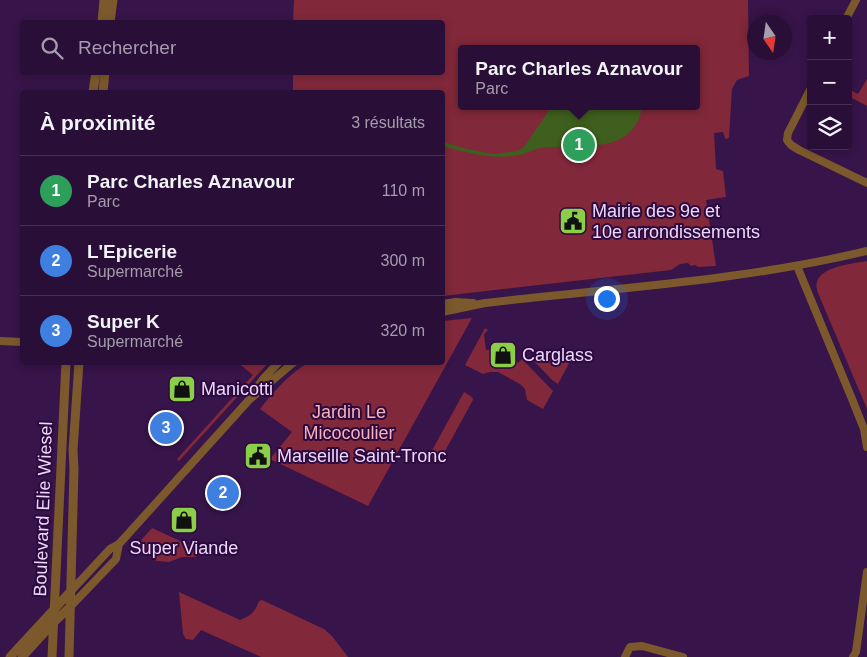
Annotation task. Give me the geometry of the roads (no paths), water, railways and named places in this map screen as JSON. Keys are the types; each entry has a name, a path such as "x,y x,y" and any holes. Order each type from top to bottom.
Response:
{"street":[{"path":"102,20 104,0"},
{"path":"110,20 113,0"},
{"path":"848,15 856,0"},
{"path":"93,90 96,75"},
{"path":"103,90 105,75"},
{"path":"807,96 788,133 787,140 790,145 867,183"},
{"path":"445,311 485,303 718,278 797,266 867,251"},
{"path":"797,266 864,429 867,447"},
{"path":"445,304 485,303"},
{"path":"0,341 20,342"},
{"name":"Boulevard Elie Wiesel","path":"52,657 66,365"},
{"name":"Boulevard Elie Wiesel","path":"69,657 73,450 78,365"},
{"path":"249,400 263,379 276,365"},
{"path":"10,657 110,549 119,544 249,400 290,365"},
{"path":"22,657 116,559 119,544"},
{"path":"853,657 856,652 867,572"},
{"path":"625,657 630,647 642,646 684,657"}],"place":[{"name":"Parc Charles Aznavour","path":"579,145"},
{"name":"Mairie des 9e et 10e arrondissements","path":"573,221"},
{"name":"Carglass","path":"503,355"},
{"name":"Manicotti","path":"182,389"},
{"name":"Super K","path":"166,428"},
{"name":"Marseille Saint-Tronc","path":"258,456"},
{"name":"L'Epicerie","path":"223,493"},
{"name":"Super Viande","path":"184,520"}],"park label":[{"name":"Jardin Le Micocoulier","path":"349,422"}]}
